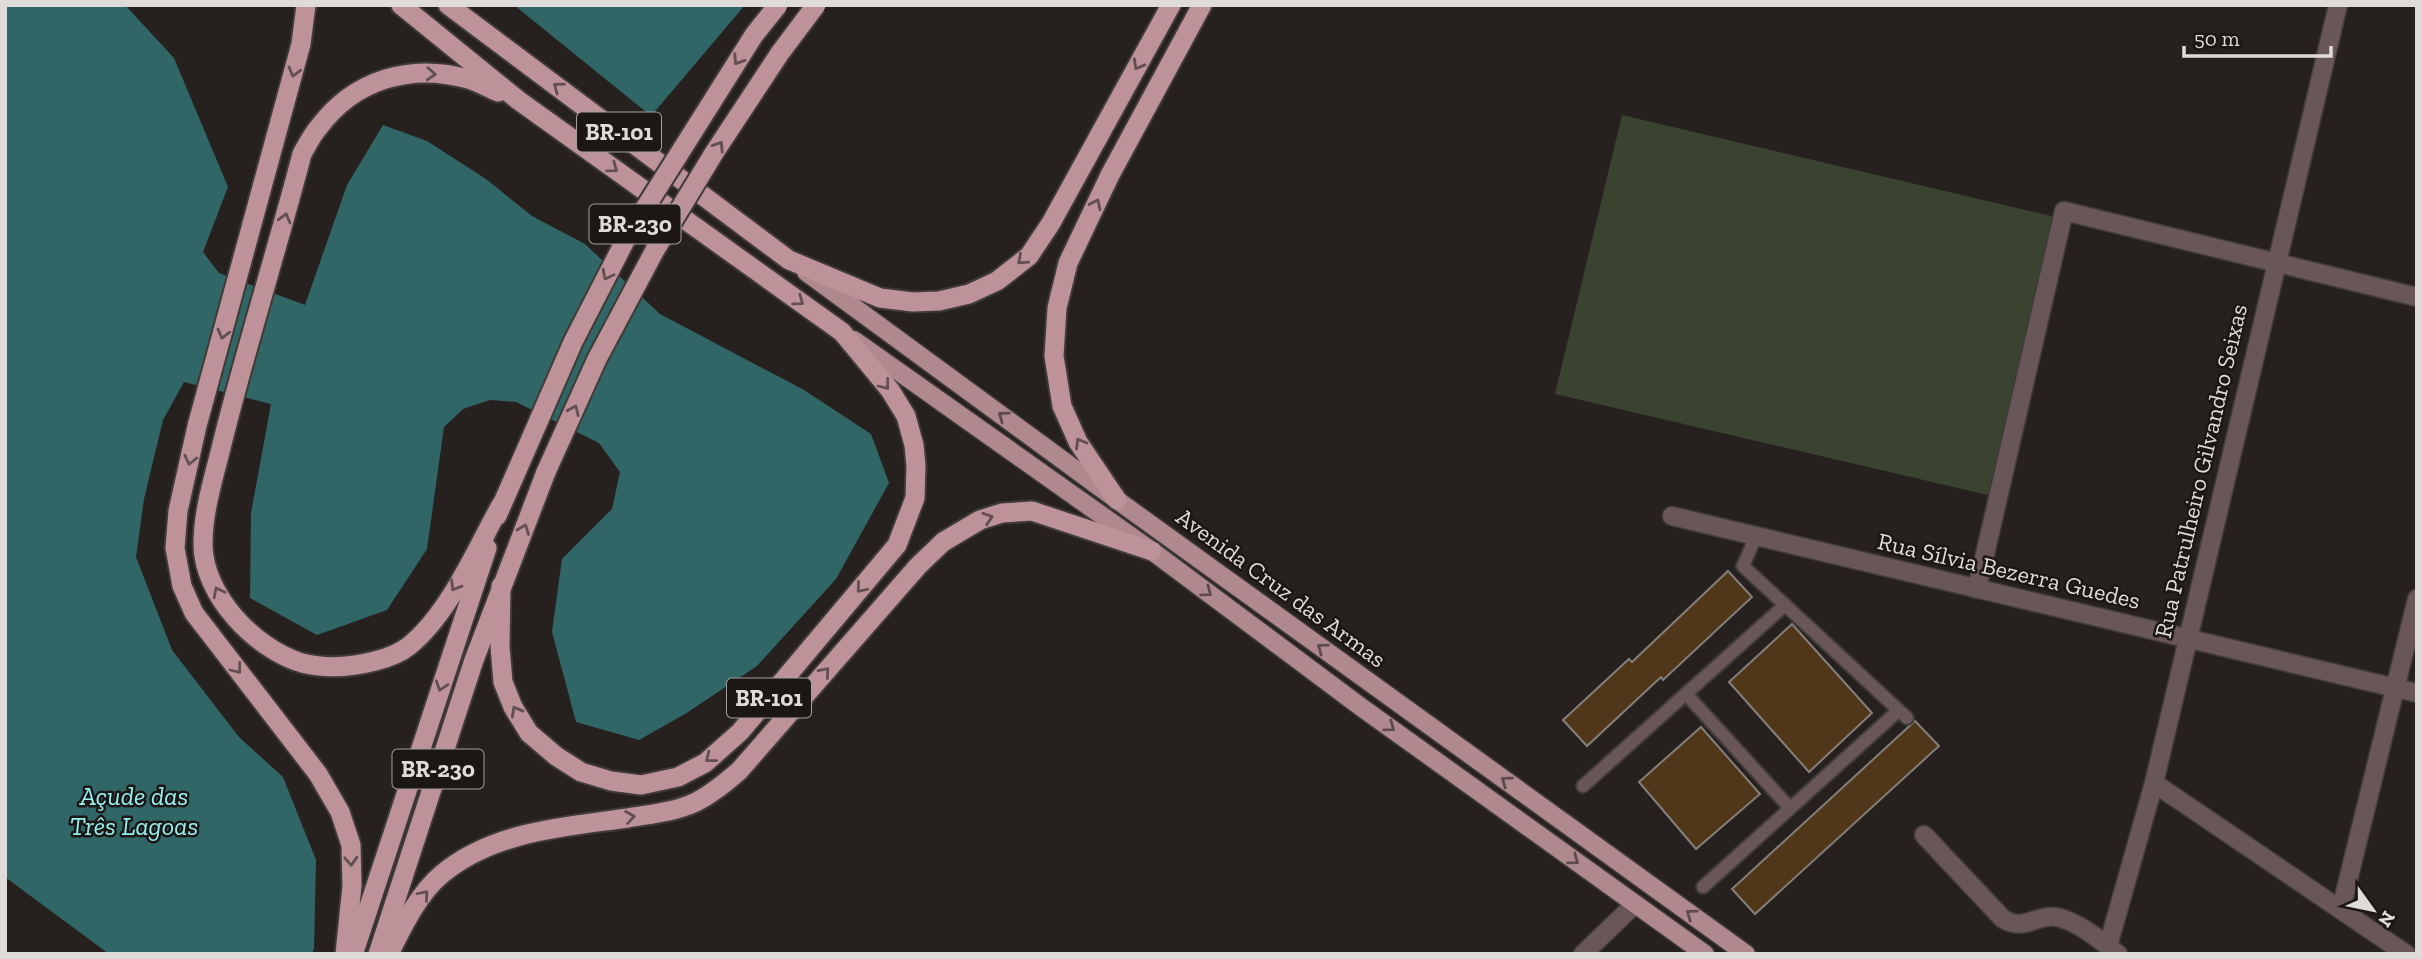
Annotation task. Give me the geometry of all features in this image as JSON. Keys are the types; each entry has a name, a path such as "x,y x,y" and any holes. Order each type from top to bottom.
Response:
{"highway":[{"path":"306,5 301,44 178,511 175,548 182,586 194,613 318,774 340,812 351,845 352,886 345,954"},
{"name":"BR-101","path":"401,5 518,100 842,332 890,390 906,416 916,466 915,498 897,545 740,732 705,763 678,777 641,785 611,781 581,772 556,756 529,733 513,707 503,682 500,647 501,586 546,472 597,359 655,250 714,153 780,53 816,5"},
{"name":"BR-101","path":"448,5 789,260"},
{"name":"BR-230","path":"353,954 501,505 573,342 628,235 747,46 778,5"},
{"path":"789,260 880,298 913,302 939,301 969,294 997,281 1029,256 1051,223 1171,5"},
{"path":"1117,500 1078,442 1062,406 1054,356 1057,308 1068,263 1110,176 1202,5"},
{"path":"501,505 430,626 407,648 363,664 336,667 303,663 278,653 241,624 224,604 209,574 203,545 206,512 233,402 302,154 318,127 338,106 368,84 405,74 435,74 468,79 518,100"},
{"path":"389,954 416,904 440,875 470,854 495,843 527,834 662,813 694,803 720,788 739,771 918,566 943,542 980,520 1002,513 1032,512 1152,551"},
{"name":"BR-230","path":"378,954 474,660 501,586"}],"main road":[{"name":"Avenida Cruz das Armas","path":"789,260 1746,954"},
{"name":"Avenida Cruz das Armas","path":"842,332 1152,551 1361,706 1705,954"}],"street":[{"name":"Rua Patrulheiro Gilvandro Seixas","path":"2113,950 2338,5"},
{"path":"1977,589 2064,211 2417,298"},
{"name":"Rua Sílvia Bezerra Guedes","path":"1672,516 2417,693"},
{"path":"2341,909 2417,599"},
{"path":"2154,783 2406,954"},
{"path":"1924,835 2003,919 2012,925 2045,917 2057,917 2113,950"},
{"path":"1583,954 1635,904"}],"lane":[{"path":"1703,887 1790,808 1902,715 1743,566 1756,536"},
{"path":"1583,786 1785,605"},
{"path":"1686,694 1790,808"}],"green space":[{"path":"1622,115 2055,217 1988,495 1555,394"}],"water":[{"name":"Açude das Três Lagoas","path":"5,5 125,5 174,58 228,187 203,252 219,273 305,305 347,185 383,125 427,141 486,179 532,216 585,244 660,314 804,390 871,434 889,483 836,579 757,666 685,714 639,740 576,722 552,632 562,559 612,509 620,472 599,443 516,402 490,400 463,409 444,427 427,549 387,610 317,635 250,598 251,513 271,404 184,382 163,420 144,499 136,557 172,650 239,737 283,777 316,860 314,948 312,954 109,954 5,877"},
{"path":"514,5 745,5 651,116"}],"building":[{"path":"1728,571 1752,597 1587,746 1563,720 1629,659 1632,662"},
{"path":"1792,624 1872,713 1809,772 1729,682"},
{"path":"1915,721 1939,746 1755,914 1732,889"},
{"path":"1701,727 1760,794 1696,849 1639,782"}]}
